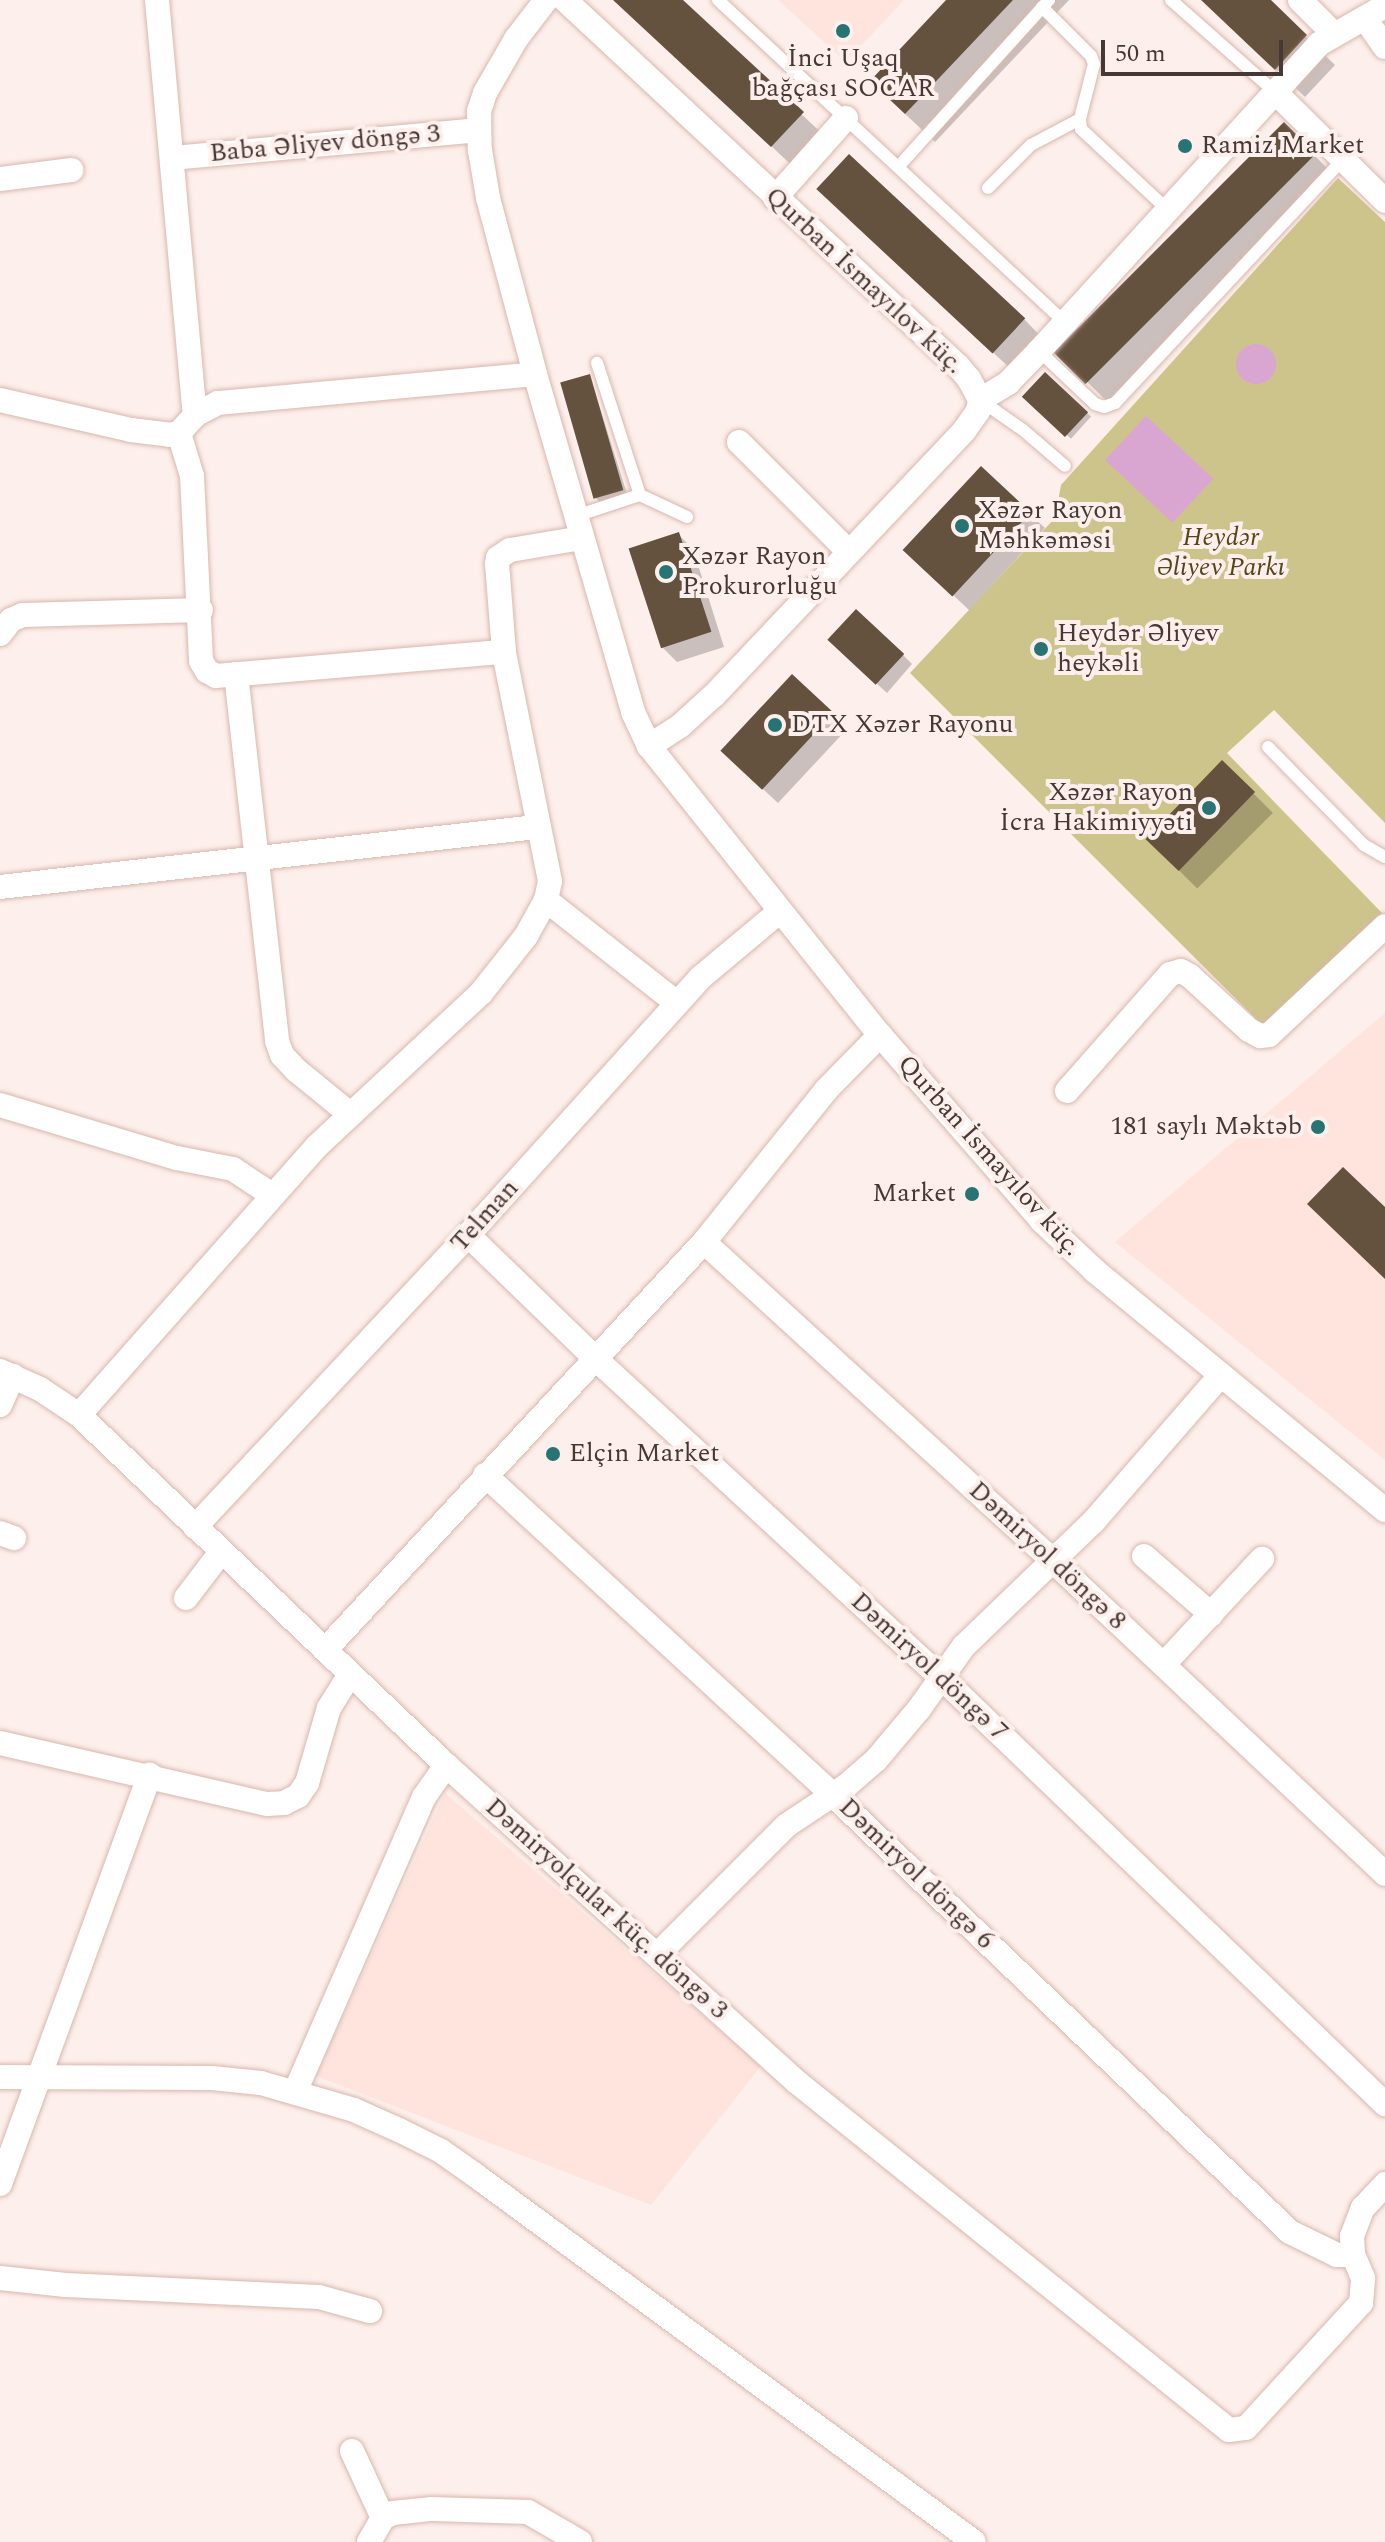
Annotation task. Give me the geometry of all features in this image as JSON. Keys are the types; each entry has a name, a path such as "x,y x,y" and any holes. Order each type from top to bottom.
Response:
{"street":[{"path":"157,0 172,158 201,610 201,661 207,671 216,676 504,652"},
{"name":"Qurban İsmayılov küç.","path":"546,0 499,67 479,111 488,198 535,374 633,712 649,746 880,1035 1069,1249 1385,1510"},
{"name":"Qurban İsmayılov küç.","path":"566,0 958,366 977,390 980,400 978,411 964,431 696,713 649,746"},
{"path":"1300,0 1333,33"},
{"path":"980,400 1008,383 1039,351 1275,92 1333,33 1376,13 1385,47"},
{"path":"1275,92 1385,201"},
{"path":"775,198 846,118"},
{"name":"Baba Əliyev döngə 3","path":"172,158 479,130"},
{"path":"0,179 71,170"},
{"path":"0,400 158,436 187,424 218,403 535,374"},
{"path":"739,442 849,552"},
{"path":"79,1415 272,1195 350,1114 481,993 519,947 546,900 550,881 504,652 498,558 510,550 579,527"},
{"path":"0,634 11,620 23,615 201,610"},
{"path":"236,674 277,1041 282,1055 350,1114"},
{"path":"0,887 537,827"},
{"path":"546,900 677,1003"},
{"name":"Telman","path":"195,1527 468,1235 677,1003 725,954 780,911"},
{"path":"1067,1091 1170,974 1181,971 1190,976 1249,1030 1260,1036 1269,1035 1385,926"},
{"path":"325,1650 704,1242 826,1090 880,1035"},
{"path":"0,1105 177,1158 233,1169 272,1195"},
{"name":"Dəmiryol döngə 7","path":"468,1235 597,1360 942,1678 1385,2104"},
{"name":"Dəmiryol döngə 8","path":"704,1242 1052,1560 1385,1874"},
{"path":"0,1405 6,1374"},
{"name":"Dəmiryolçular küç. döngə 3","path":"6,1374 79,1415 446,1765 860,2135 1229,2430 1246,2428 1361,2303 1363,2278 1353,2255"},
{"path":"658,1954 787,1825 833,1795 876,1760 964,1646 1093,1522 1221,1375"},
{"name":"Dəmiryol döngə 6","path":"485,1475 833,1795 1290,2232 1337,2255 1353,2255"},
{"path":"186,1598 221,1552"},
{"path":"1144,1556 1211,1614"},
{"path":"1164,1664 1262,1559"},
{"path":"0,1743 267,1804 284,1803 298,1796 307,1783 329,1708 350,1674"},
{"path":"295,2092 424,1797 446,1765"},
{"path":"0,2184 150,1775"},
{"path":"0,2077 39,2080 212,2078 295,2092 354,2110 441,2151 974,2542"},
{"path":"1353,2255 1355,2221 1385,2184"},
{"path":"0,2278 66,2285 319,2297 370,2311"},
{"path":"352,2451 383,2518"},
{"path":"369,2542 383,2518 393,2513 432,2509 510,2509 528,2512 580,2542"}],"lane":[{"path":"718,0 1064,322"},
{"path":"1171,0 1275,92"},
{"path":"899,166 1046,4 1091,56 1094,64 1080,119 1081,129 1168,210"},
{"path":"988,188 1031,145 1080,119"},
{"path":"1039,351 1095,404 1104,407 1115,403 1344,158"},
{"path":"597,363 640,495 687,517"},
{"path":"980,400 1014,422 1065,466"},
{"path":"579,527 640,495"},
{"path":"1268,747 1364,845 1385,857"}],"shaded area":[{"name":"İnci Uşaq bağçası SOCAR","path":"778,0 904,0 846,62"},
{"path":"1256,344 1270,350 1276,364 1270,378 1256,384 1242,378 1236,364 1242,350"},
{"path":"1146,416 1213,479 1172,523 1105,460"},
{"name":"181 saylı Məktəb","path":"1385,1013 1385,1460 1115,1242"},
{"path":"445,1793 761,2066 651,2205 316,2076"}],"green space":[{"name":"Heydər Əliyev Parkı","path":"1338,178 1385,222 1385,823 1274,710 1227,753 1382,913 1263,1026 910,673 1055,518 1061,485"}],"building":[{"path":"613,0 683,0 804,112 771,147"},
{"path":"946,0 1013,0 905,114 870,81"},
{"path":"1201,0 1271,0 1307,35 1275,70"},
{"path":"1284,122 1316,154 1085,384 1053,353"},
{"path":"849,154 1025,318 993,353 816,189"},
{"path":"1045,372 1088,412 1065,437 1022,397"},
{"path":"590,374 623,490 594,499 560,383"},
{"path":"981,466 1031,512 952,596 903,550"},
{"path":"679,532 711,632 661,648 629,548"},
{"path":"856,609 904,654 876,685 827,640"},
{"path":"792,674 834,713 762,790 720,751"},
{"path":"1222,760 1255,792 1179,871 1146,839"},
{"path":"1343,1167 1385,1207 1385,1279 1307,1204"}],"place":[{"name":"İnci Uşaq bağçası SOCAR","path":"843,31"},
{"name":"Ramiz Market","path":"1185,146"},
{"name":"Xəzər Rayon Məhkəməsi","path":"962,526"},
{"name":"Xəzər Rayon Prokurorluğu","path":"666,572"},
{"name":"Heydər Əliyev heykəli","path":"1041,649"},
{"name":"DTX Xəzər Rayonu","path":"775,725"},
{"name":"Xəzər Rayon İcra Hakimiyyəti","path":"1209,808"},
{"name":"181 saylı Məktəb","path":"1318,1127"},
{"name":"Market","path":"972,1194"},
{"name":"Elçin Market","path":"553,1454"}]}
